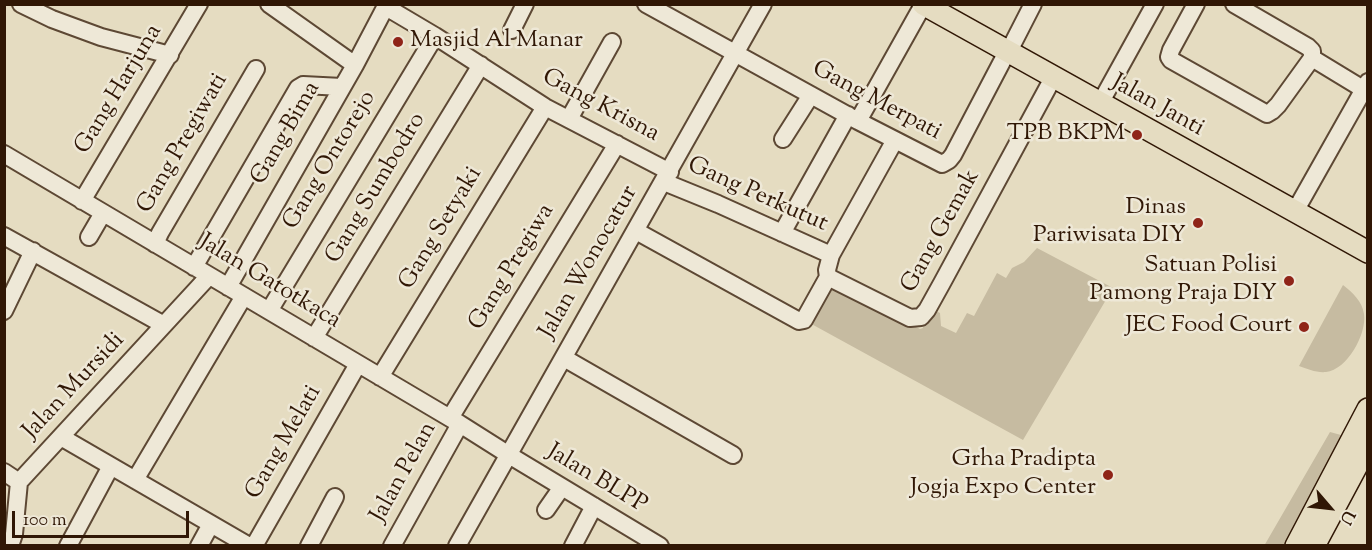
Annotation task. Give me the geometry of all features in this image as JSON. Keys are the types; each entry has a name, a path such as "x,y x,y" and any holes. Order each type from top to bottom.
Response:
{"main road":[{"name":"Jalan Janti","path":"937,4 1053,78 1368,252"},
{"name":"Jalan Janti","path":"923,5 1103,98 1368,244"},
{"path":"1296,546 1368,410"},
{"path":"1314,546 1368,445"}],"street":[{"path":"21,4 52,19 101,37 170,56"},
{"name":"Gang Harjuna","path":"82,201 199,4"},
{"path":"512,30 525,4"},
{"name":"Gang Merpati","path":"646,4 853,118 942,164 949,160 1009,49"},
{"name":"Jalan Wonocatur","path":"458,546 763,4"},
{"path":"1009,49 1033,4"},
{"path":"1103,98 1155,4"},
{"path":"1196,4 1169,57 1267,114 1278,105 1312,58 1312,51 1234,4"},
{"path":"782,233 923,5"},
{"name":"Gang Krisna","path":"387,6 544,107 617,144 667,177"},
{"name":"Gang Bima","path":"228,287 387,6"},
{"path":"280,8 355,65"},
{"name":"Gang Ontorejo","path":"269,311 435,36"},
{"path":"569,119 612,42"},
{"path":"1299,206 1365,85 1312,58"},
{"name":"Gang Sumbodro","path":"314,338 481,65"},
{"name":"Gang Pregiwati","path":"155,244 256,69"},
{"name":"Gang Gemak","path":"828,277 910,318 921,317 942,283 1053,78"},
{"path":"194,267 298,88 303,85 342,87"},
{"path":"783,139 811,95"},
{"name":"Gang Setyaki","path":"380,377 544,107"},
{"path":"636,231 799,321 804,320 828,277 827,270 831,255 895,140"},
{"name":"Gang Pregiwa","path":"455,421 617,144"},
{"name":"Jalan Gatotkaca","path":"4,154 358,363 508,455"},
{"name":"Gang Perkutut","path":"667,177 718,204 831,255"},
{"path":"89,237 103,213"},
{"path":"4,236 164,326"},
{"path":"4,311 33,251"},
{"name":"Jalan Mursidi","path":"19,482 209,276"},
{"path":"135,480 244,296"},
{"path":"564,358 733,455"},
{"name":"Gang Melati","path":"254,546 358,363"},
{"name":"Jalan Pelan","path":"392,546 455,421"},
{"path":"61,437 249,546"},
{"name":"Jalan BLPP","path":"508,455 594,506 652,544"},
{"path":"68,546 111,466"},
{"path":"4,472 19,482 14,534 10,546"},
{"path":"546,510 562,487"},
{"path":"309,546 335,497"},
{"path":"573,546 594,506"},
{"path":"199,546 211,524"}],"shaded area":[{"path":"1037,248 1113,288 1023,440 806,321 831,283 920,329 923,328 923,321 932,309 940,313 941,326 956,333 967,313 974,316 997,273 1006,278 1012,268 1024,262"},
{"path":"1343,285 1354,294 1363,309 1364,322 1359,341 1348,358 1334,370 1319,372 1299,366"},
{"path":"1330,432 1341,435 1342,438 1285,545 1264,546"}],"place":[{"name":"Masjid Al Manar","path":"398,42"},
{"name":"TPB BKPM","path":"1137,135"},
{"name":"Dinas Pariwisata DIY","path":"1198,223"},
{"name":"Satuan Polisi Pamong Praja DIY","path":"1289,281"},
{"name":"JEC Food Court","path":"1304,327"},
{"name":"Grha Pradipta Jogja Expo Center","path":"1108,475"}]}
